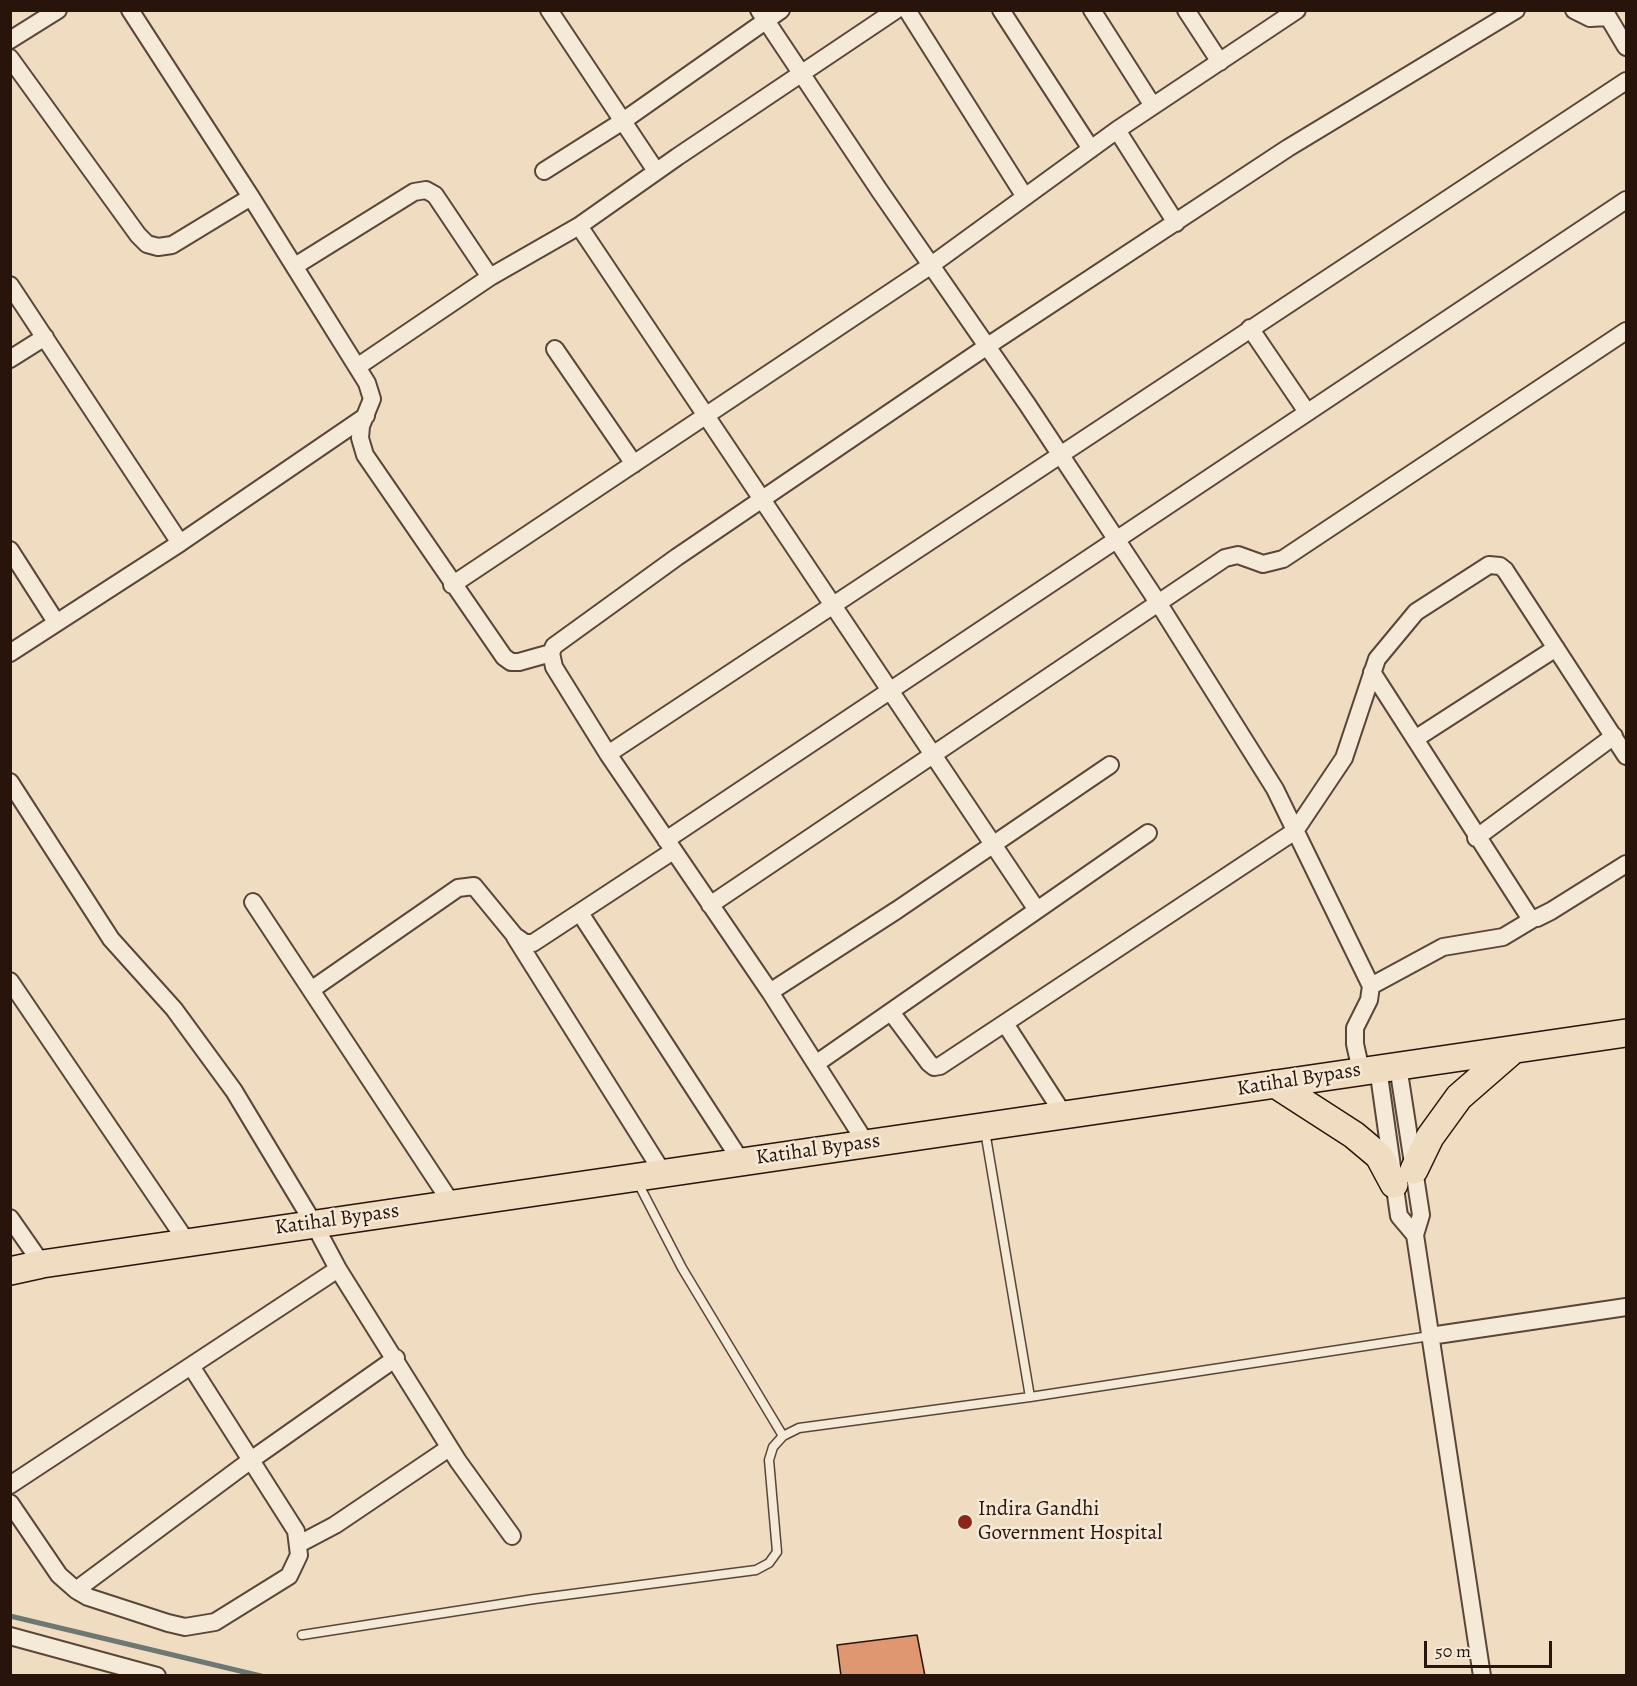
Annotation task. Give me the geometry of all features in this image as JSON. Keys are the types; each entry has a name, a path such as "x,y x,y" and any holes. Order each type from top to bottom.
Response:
{"main road":[{"name":"Katihal Bypass","path":"10,1271 187,1242 1626,1033"},
{"path":"1275,1084 1354,1135 1404,1177 1459,1097 1513,1050"}],"street":[{"path":"10,40 58,10"},
{"path":"130,10 357,367 372,399 360,438 365,455 452,585 504,657 511,662 519,662 551,653"},
{"path":"549,10 656,171"},
{"path":"544,171 623,121 763,15 781,10"},
{"path":"357,367 490,277 579,226 656,171 896,10"},
{"path":"907,10 1025,197"},
{"path":"1001,10 1091,149"},
{"path":"1092,10 1153,106"},
{"path":"1186,10 1220,62"},
{"path":"867,1143 770,992 608,754 554,667 551,653 558,640 986,347 1288,148 1516,10"},
{"path":"1574,10 1590,18 1606,14 1626,47"},
{"path":"452,585 930,266 1117,130 1220,62 1287,13"},
{"path":"763,15 1159,604 1275,789 1371,986 1369,1000 1355,1028 1355,1044 1379,1069 1404,1177 1421,1215 1415,1235 1482,1676"},
{"path":"10,58 138,235 147,244 158,247 172,245 251,197"},
{"path":"608,754 1004,495 1059,454 1626,81"},
{"path":"1117,130 1176,223"},
{"path":"295,267 414,192 426,190 435,195 490,277"},
{"path":"515,936 525,943 532,943 580,913 670,846 891,690 993,625 1115,539 1626,200"},
{"path":"579,226 705,417 934,752 1037,910"},
{"path":"10,285 180,543"},
{"path":"1250,328 1307,412"},
{"path":"710,905 934,752 1232,555 1263,564 1283,559 1626,331"},
{"path":"10,359 45,337"},
{"path":"555,349 634,464"},
{"path":"10,653 180,543 366,416"},
{"path":"10,550 56,622"},
{"path":"891,1012 934,1067 1006,1025 1295,831 1344,758 1377,659 1416,612 1489,565 1500,566 1505,570 1626,756"},
{"path":"1415,739 1556,648"},
{"path":"1372,672 1476,838 1530,918 1533,919"},
{"path":"1476,838 1614,736"},
{"path":"770,992 897,910 1110,765"},
{"path":"10,782 111,939 174,1009 234,1091 314,1224 338,1269 396,1358 449,1448 512,1536"},
{"path":"817,1063 1148,833"},
{"path":"1371,986 1443,947 1503,937 1551,911 1626,864"},
{"path":"312,990 465,886 474,886 515,936 663,1173"},
{"path":"253,902 452,1204"},
{"path":"580,913 741,1161"},
{"path":"10,981 187,1242"},
{"path":"1006,1025 1064,1115"},
{"path":"1379,1069 1404,1177 1399,1216 1415,1235"},
{"path":"10,1218 42,1264"},
{"path":"10,1485 338,1269"},
{"path":"1430,1336 1626,1310"},
{"path":"76,1590 251,1460 396,1358"},
{"path":"10,1503 59,1575 76,1590 88,1597 168,1623 201,1626 215,1622 289,1576 295,1565 299,1544 296,1531 191,1366"},
{"path":"299,1544 335,1525 449,1448"},
{"path":"10,1636 158,1676"}],"lane":[{"path":"984,1126 1030,1396"},
{"path":"635,1177 682,1268 783,1436"},
{"path":"302,1635 534,1599 756,1570 769,1563 777,1552 769,1460 773,1447 783,1436 799,1428 1430,1336"}],"building":[{"path":"917,1635 925,1676 841,1676 837,1645"}],"waterway":[{"path":"10,1616 261,1676"}],"place":[{"name":"Indira Gandhi Government Hospital","path":"965,1522"}]}
